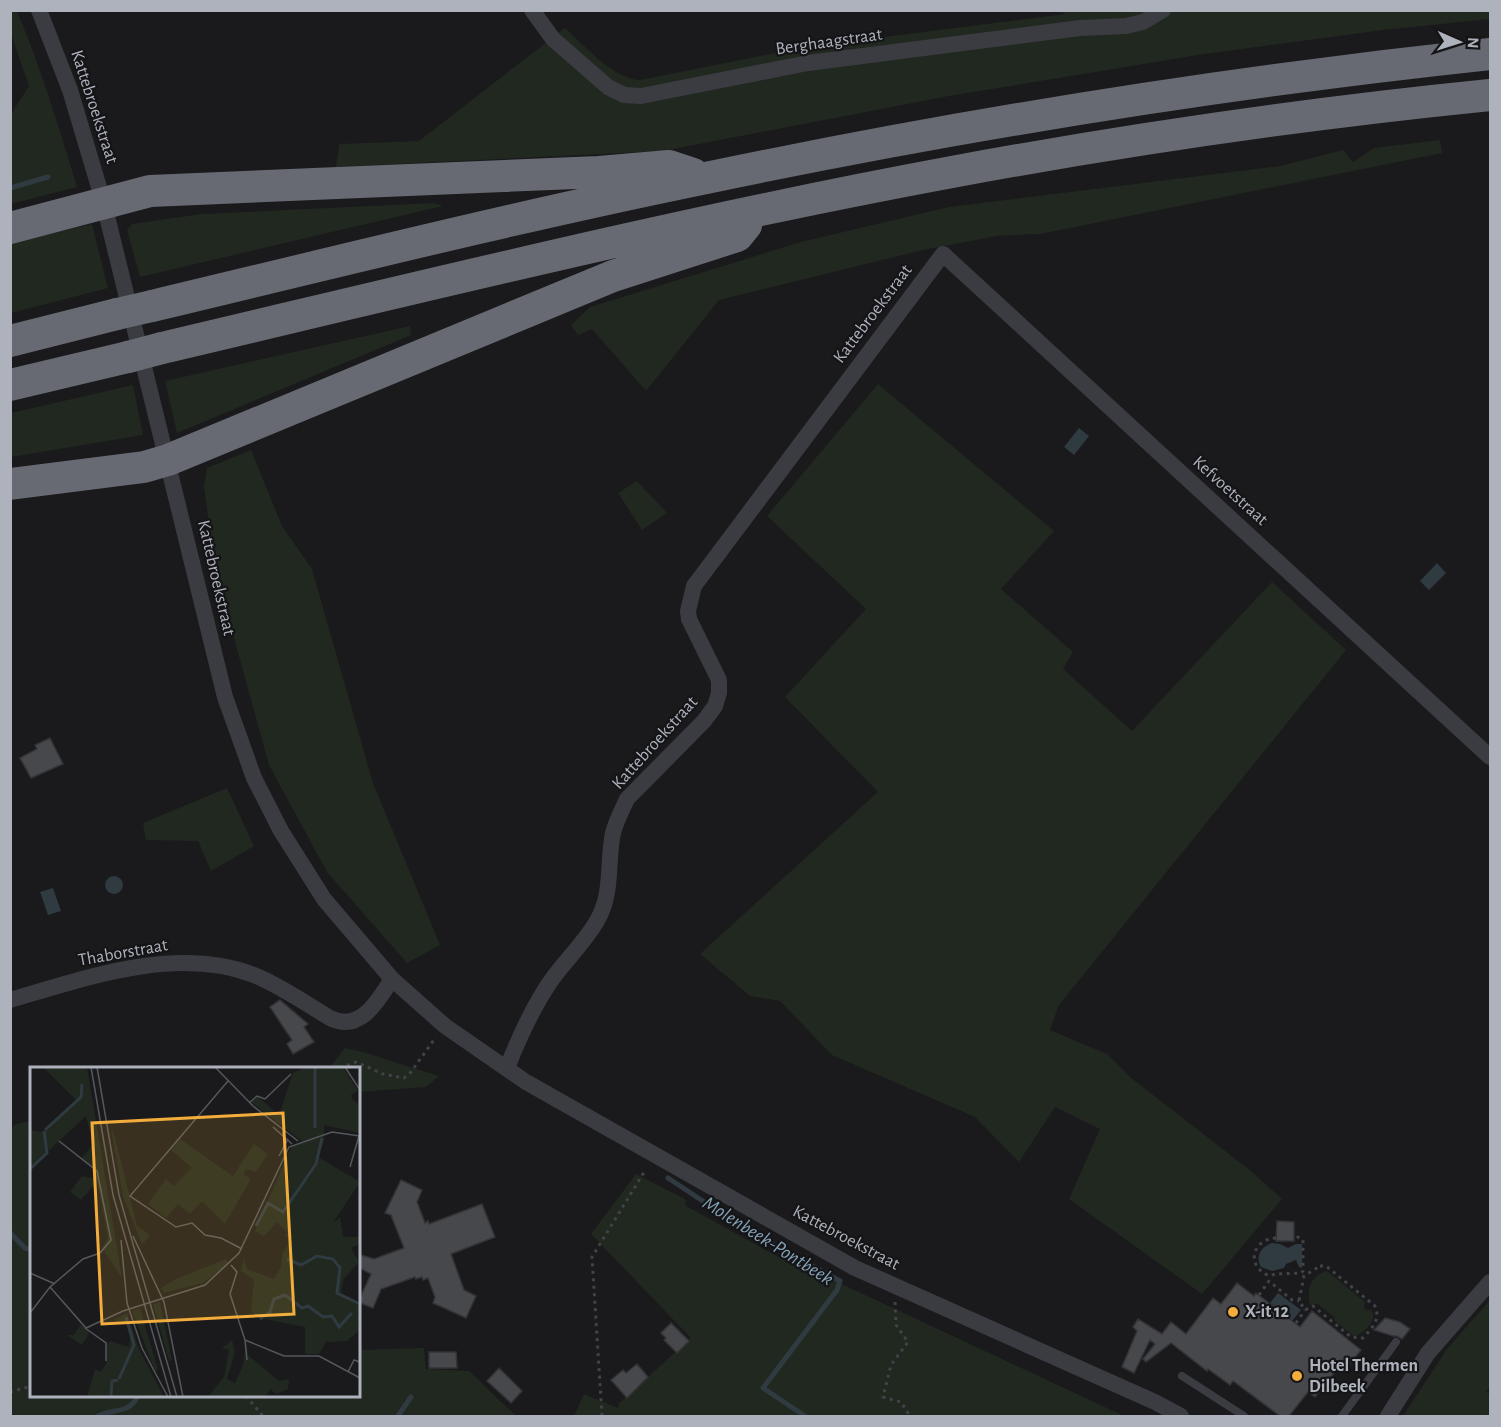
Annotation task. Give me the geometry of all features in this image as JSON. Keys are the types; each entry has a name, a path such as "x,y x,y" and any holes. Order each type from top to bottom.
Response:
{"highway":[{"path":"10,341 494,225 704,178 955,129 1080,108 1387,64 1491,54"},
{"path":"10,385 504,267 759,211 952,172 1153,139 1410,103 1491,95"},
{"path":"10,228 150,191 599,172 669,166 704,178"},
{"path":"10,484 144,467 168,460 613,276 737,236 759,211"}],"street":[{"name":"Kattebroekstraat","path":"39,10 70,90 104,204 225,697 254,778 281,831 324,898 392,979 445,1026 526,1082 855,1268 1155,1402 1181,1416"},
{"name":"Berghaagstraat","path":"532,10 553,39 608,87 624,95 641,96 808,63 1080,28 1126,26 1143,21 1163,10"},
{"name":"Kattebroekstraat","path":"507,1068 518,1040 548,985 598,920 605,904 614,832 627,799 704,721 715,706 719,693 719,680 693,628 688,611 694,586 943,254"},
{"name":"Kefvoetstraat","path":"943,254 1491,757"},
{"name":"Thaborstraat","path":"10,1000 95,975 174,962 225,967 253,975 283,989 338,1022 349,1023 369,1011 392,979"},
{"path":"1388,1416 1428,1353 1491,1282"}],"lane":[{"path":"1342,1416 1396,1342"},
{"path":"1182,1377 1244,1416"}],"path":[{"path":"343,1067 356,1062 383,1074 404,1078 445,1026"},
{"path":"602,1416 592,1257 654,1155"},
{"path":"1294,1239 1298,1237 1303,1240 1303,1271 1299,1301 1305,1310"},
{"path":"1276,1238 1263,1243 1254,1254 1253,1261 1260,1272 1270,1276 1275,1274 1302,1275 1326,1266 1375,1306 1377,1312 1376,1323 1364,1338 1351,1337 1313,1306 1305,1310 1296,1323"},
{"path":"1258,1295 1269,1281 1270,1276"},
{"path":"1269,1281 1292,1300 1299,1301"},
{"path":"894,1285 896,1325 908,1342 891,1365 883,1397 901,1402 910,1416"},
{"path":"10,1392 30,1387"},
{"path":"248,1397 263,1416"}],"shaded area":[{"path":"11,10 17,11 34,54 77,187 11,204 11,114 29,86 11,34"},
{"path":"1062,11 1490,11 1490,19 1383,30 1204,54 949,96 663,151 336,167 339,144 419,141 565,28 610,68 630,78 640,80 805,47 1065,14"},
{"path":"1440,140 1442,153 1040,234 997,236 923,250 719,300 646,391 592,329 578,335 571,325 590,307 801,242 949,207 1280,166 1343,150 1353,162 1374,148"},
{"path":"433,203 443,206 140,277 127,230 132,224 202,214"},
{"path":"92,224 108,288 11,313 11,243"},
{"path":"410,326 411,335 177,433 165,381"},
{"path":"878,384 1054,531 1001,589 1073,652 1063,669 1132,731 1272,582 1346,650 1059,1005 1050,1030 1107,1054 1130,1077 1251,1171 1282,1199 1202,1294 1069,1199 1100,1129 1055,1107 1019,1162 975,1117 832,1055 780,1001 750,996 700,954 878,792 785,697 866,609 767,516"},
{"path":"133,385 143,435 11,457 11,413"},
{"path":"1079,428 1089,436 1074,455 1064,447"},
{"path":"251,450 282,526 312,569 373,783 440,945 407,963 327,872 269,765 215,569 204,486 207,468"},
{"path":"637,481 667,513 642,530 618,493"},
{"path":"1437,563 1446,573 1429,590 1420,581"},
{"path":"227,788 254,846 211,871 198,841 146,840 143,823"},
{"path":"114,876 120,879 123,885 120,891 114,894 108,891 105,885 108,879"},
{"path":"53,888 61,911 48,915 40,892"},
{"path":"345,1048 439,1076 426,1087 360,1092 360,1067 330,1067"},
{"path":"30,1121 30,1397 360,1397 360,1350 424,1348 426,1369 469,1371 516,1416 11,1416 11,1128 16,1124"},
{"path":"636,1174 685,1199 686,1206 813,1276 816,1272 1124,1416 574,1416 584,1394 618,1408 619,1403 691,1338 591,1234"},
{"path":"1272,1243 1288,1248 1302,1244 1302,1268 1296,1260 1286,1264 1284,1268 1272,1271 1261,1267 1260,1252"},
{"path":"1327,1271 1365,1302 1366,1310 1371,1310 1373,1313 1370,1325 1355,1337 1318,1304 1310,1305 1309,1288 1311,1284 1317,1276"},
{"path":"1278,1293 1301,1310 1292,1321 1270,1303"},
{"path":"1490,1300 1490,1387 1486,1392 1490,1394 1490,1416 1403,1416 1447,1349"}],"building":[{"path":"50,738 63,764 31,778 20,758 37,749 35,745"},
{"path":"280,1000 308,1024 304,1027 314,1042 293,1054 287,1044 292,1040 270,1007"},
{"path":"401,1180 422,1190 417,1202 425,1223 428,1221 429,1224 482,1204 495,1237 451,1254 464,1290 476,1296 466,1318 433,1303 435,1297 428,1278 423,1280 422,1277 416,1279 415,1277 381,1289 373,1308 360,1303 360,1298 371,1274 360,1268 360,1255 374,1259 404,1248 391,1215 385,1213"},
{"path":"1277,1221 1294,1222 1294,1241 1276,1241"},
{"path":"1237,1283 1254,1296 1256,1293 1300,1327 1312,1311 1361,1350 1344,1371 1337,1369 1315,1397 1308,1392 1289,1416 1280,1416 1233,1381 1230,1385 1208,1369 1207,1371 1171,1343 1146,1362 1143,1359 1155,1344 1150,1340 1134,1373 1122,1367 1137,1331 1133,1327 1138,1319 1162,1334 1171,1322 1186,1334 1213,1298 1221,1304"},
{"path":"1385,1318 1400,1322 1410,1329 1402,1339 1374,1330"},
{"path":"671,1323 689,1341 677,1353 664,1340 666,1338 661,1333"},
{"path":"429,1352 456,1352 457,1368 429,1368"},
{"path":"637,1364 648,1377 627,1398 611,1380 623,1370 626,1373"},
{"path":"499,1368 522,1391 511,1403 487,1381"}],"waterway":[{"path":"10,188 48,177"},
{"name":"Molenbeek-Pontbeek","path":"668,1178 745,1229 840,1281 837,1290 763,1388 805,1416"},
{"path":"10,1233 25,1248 30,1249"},
{"path":"98,1416 125,1409 137,1397"},
{"path":"398,1416 411,1397"}],"place":[{"name":"X-it 12","path":"1233,1312"},
{"name":"Hotel Thermen Dilbeek","path":"1297,1376"}]}
